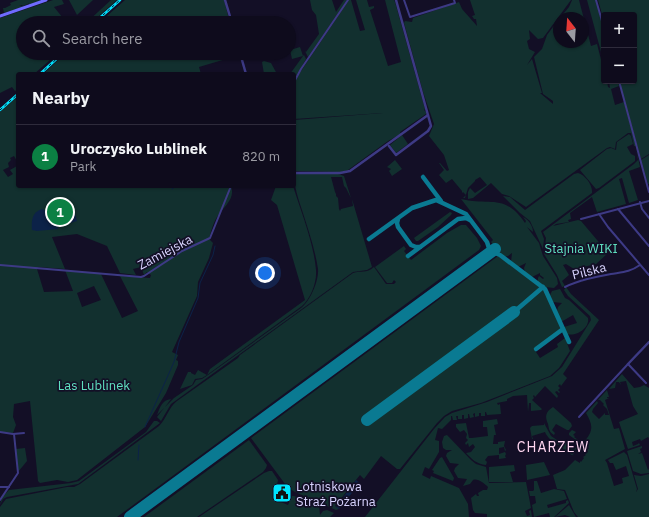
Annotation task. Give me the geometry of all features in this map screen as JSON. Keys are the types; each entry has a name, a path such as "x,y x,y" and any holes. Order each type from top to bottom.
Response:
{"main road":[{"path":"0,16 46,0"}],"street":[{"path":"226,0 230,16"},
{"path":"296,78 348,0"},
{"path":"389,146 395,155 429,130 431,125 397,0"},
{"path":"404,0 410,17 455,3 454,0"},
{"path":"596,0 601,18"},
{"path":"242,60 245,72"},
{"path":"620,84 649,192"},
{"path":"296,173 347,172 428,115"},
{"path":"389,146 391,141"},
{"path":"384,146 389,146"},
{"name":"Zamiejska","path":"0,265 141,277 144,276 182,252 210,238 230,188"},
{"path":"581,219 640,202 649,201"},
{"path":"640,202 642,209 649,218"},
{"path":"618,209 649,246"},
{"path":"599,214 649,275"},
{"name":"Pilska","path":"565,287 586,280 629,271 640,265"},
{"path":"579,417 649,342"},
{"path":"628,364 646,383"},
{"path":"0,432 14,434 24,433"},
{"path":"0,500 18,473 14,434"},
{"path":"0,487 9,487"}],"green space":[{"path":"18,0 43,0 29,5 29,3 19,6 23,7 4,13 3,8"},
{"path":"53,0 62,0 64,4 54,7 61,16 16,16 16,60 50,60 36,72 16,72 16,90 12,87 0,93 0,18"},
{"path":"69,0 93,0 77,15"},
{"path":"111,0 117,0 99,16 94,16"},
{"path":"125,0 224,0 228,16 107,16"},
{"path":"310,0 332,0 336,12 344,0 347,0 308,57 305,51 306,52 319,34 316,15 312,10"},
{"path":"349,0 351,0 360,31 365,30 356,0 367,0 369,7 374,6 374,8 370,10 388,66 401,62 385,0 394,0 426,114 400,132 401,134 388,141 348,170 341,172 296,171 296,120 383,113 296,119 297,77"},
{"path":"470,0 571,0 562,12 553,12 553,24 543,38 538,39 529,30 530,39 527,41 529,49 535,52 527,65 532,59 542,93 540,93 553,104 553,101 543,94 534,57 542,49 547,35 553,27 553,48 589,48 589,38 591,46 597,44 601,59 601,84 608,84 610,88 609,84 619,84 619,86 611,89 615,105 624,102 636,146 634,146 631,133 628,133 616,142 615,149 610,147 607,148 526,207 509,196 502,194 491,183 473,198 468,199 468,192 470,188 475,193 487,185 480,177 468,188 466,195 463,192 462,193 452,179 446,183 439,175 444,170 439,163 447,171 449,170 444,155 429,136 434,124 423,92 404,23 405,21 412,22 413,18 459,2 462,9 477,26 476,19 472,16 475,15"},
{"path":"572,0 579,0 582,12 565,12"},
{"path":"587,0 596,0 601,20 601,52"},
{"path":"598,0 649,0 649,154 641,159 620,84 637,84 637,12 601,12"},
{"path":"300,47 303,56 296,58 296,48"},
{"path":"304,55 306,59 296,76 296,72 291,72"},
{"path":"58,60 223,60 199,67 200,72 45,72"},
{"path":"264,61 271,63 276,72 264,72 262,62"},
{"name":"Las Lublinek","path":"16,98 16,160 14,156 10,158 11,160 8,163 9,167 3,170 8,177 13,174 10,170 16,167 16,188 231,188 232,195 228,203 214,222 209,239 213,243 209,258 198,282 197,296 172,352 178,355 176,360 178,361 178,365 166,393 145,427 77,480 68,482 57,480 40,483 38,481 30,401 14,404 13,417 16,425 13,433 0,432 0,112","holes":["77,234 107,246 120,273 136,275 133,269 141,267 144,275 147,272 151,275 150,278 120,276 138,311 122,318 101,274 65,270 73,291 44,292 37,269 38,267 65,269 52,237","94,286 101,300 82,307 77,293"]},
{"path":"629,134 633,144 627,147 631,154 635,156 635,161 596,189 580,170 607,149 611,148 616,150 617,142"},
{"path":"402,135 408,144 396,153 390,145"},
{"name":"Stajnia WIKI","path":"636,148 640,167 629,171 638,200 629,203 622,178 619,179 626,204 597,212 592,197 570,213 571,219 568,220 569,222 556,224 553,226 578,220 581,221 608,253 596,264 574,269 566,264 563,265 569,275 562,281 565,286 562,287 557,275 544,254 546,238 543,232 634,164 638,160"},
{"path":"649,155 649,184 648,184 641,160"},
{"path":"395,160 402,169 392,176 389,171 391,169 387,167"},
{"path":"578,173 588,181 592,193 541,231 544,239 543,249 530,221 503,196 510,197 525,210 574,174"},
{"path":"296,174 338,174 344,176 351,198 344,186 342,177 331,177 336,196 338,198 339,209 340,211 341,209 353,206 352,199 372,267 367,270 353,272 171,404 161,421 157,417 164,408 157,415 163,402 171,399 165,407 174,398 193,385 196,380 202,379 208,375 301,308 311,296 317,279 318,269 313,247 296,192"},
{"path":"275,188 294,188 313,249 316,280 311,294 302,306 207,375 210,369 305,300 277,205 271,200"},
{"path":"461,199 504,204 518,214 525,223 526,221 523,217 529,221 533,232 527,227 539,243 543,256 557,278 558,284 554,288 545,287 538,282 539,276 543,279 544,278 540,275 540,273 532,277 525,272 524,268 526,263 518,267 511,262 512,253 504,257 491,242 493,240"},
{"path":"450,212 452,213 451,215 438,227 416,241 414,238"},
{"path":"461,225 466,225 477,238 481,246 479,250 117,517 0,517 0,507 6,499 67,487 74,487 80,484 159,426 177,401 353,273 366,271 374,267 386,284 394,284 396,282 394,280 392,283 387,283 375,267 404,246 406,249 404,251 411,260 447,233"},
{"path":"498,256 544,290 561,329 534,349 540,358 558,347 557,344 565,338 570,351 559,368 550,376 481,403 452,411 444,416 400,469 397,469 381,456 364,479 360,475 335,506 339,509 336,510 288,488 251,438"},
{"path":"566,287 571,294 599,320 563,374 567,378 561,386 560,384 558,386 560,388 558,390 560,392 555,392 558,396 557,398 545,386 535,397 534,395 533,396 534,398 532,400 542,409 541,410 531,411 531,403 529,403 528,412 527,395 513,396 507,399 507,401 497,403 498,405 500,404 501,414 487,415 485,412 485,416 481,416 481,413 479,413 479,416 475,417 475,413 473,414 474,417 470,418 468,414 468,418 464,419 464,415 462,415 462,419 458,419 458,416 456,416 457,420 453,420 451,416 451,420 442,429 438,428 435,440 439,441 439,452 429,469 425,467 422,475 430,479 431,476 459,488 468,504 469,517 365,517 445,417 452,413 487,402 552,376 562,367 591,320 590,316 568,296 564,290"},
{"path":"560,289 565,298 588,318 585,328 578,333 571,335 567,334 564,327 577,323 573,315 561,322 557,311 558,307 562,303 553,302 550,295 552,291"},
{"path":"198,370 207,375 202,378 195,379 192,385 180,389 188,372 195,375"},
{"path":"622,374 634,388 644,385 649,388 649,438 648,437 641,441 640,439 632,442 633,446 639,443 640,445 628,449 619,422 638,414 633,406 626,381 620,382 621,385 619,382 616,382 615,388 609,389"},
{"path":"607,390 609,397 607,398 609,398 605,400 614,429 619,428 625,449 605,460 614,486 623,483 622,478 629,476 626,466 616,470 613,463 610,463 608,460 624,452 627,455 637,489 636,492 638,489 634,475 641,476 649,474 649,517 578,517 574,512 565,490 557,489 553,475 565,470 575,460 580,463 586,455 585,454 588,452 587,450 589,448 583,443 591,431 590,421 586,413 597,401 598,403 592,412 599,419 605,413 605,415 609,415 607,409 603,405 604,404 598,400"},
{"path":"553,407 571,423 572,426 569,430 567,430 556,424 552,430 555,433 554,435 551,433 546,419 548,411"},
{"path":"497,419 498,424 494,425 496,435 494,435 493,444 498,444 498,442 505,441 504,446 506,450 505,451 504,447 499,448 499,454 505,452 506,458 499,459 499,455 488,456 485,460 487,462 486,465 480,464 474,461 466,453 471,452 475,447 473,444 469,447 468,443 466,445 465,443 468,440 466,438 467,434 464,430 460,432 456,427 456,424 466,423 469,438 472,438 488,436 487,427 483,427 483,421"},
{"path":"154,421 160,423 78,484 7,497 3,499 0,505 2,497 9,490 79,481 146,432"},
{"path":"544,423 551,436 560,442 559,445 552,441 545,432 532,436 532,439 530,428 532,426 544,425"},
{"path":"572,430 576,432 573,435 575,436 574,437 582,442 580,443 569,435"},
{"path":"447,435 471,460 476,464 486,467 489,483 526,482 531,508 525,511 527,516 530,515 529,511 531,510 532,517 487,517 487,514 475,513 471,498 476,494 479,496 478,493 483,490 487,490 488,487 477,480 473,480 470,484 463,486 467,479 458,478 454,471 459,464 450,463 446,456 447,453 452,450 446,450 443,448 442,442 444,436"},
{"path":"249,440 267,465 263,472 197,517 144,517"},
{"path":"566,441 574,447 574,449 580,443 572,455 573,456 561,447 563,442"},
{"path":"642,446 640,449 641,452 638,454 642,453 648,470 649,469 649,473 641,474 633,471 627,451"},
{"path":"25,448 27,461 18,472 16,449"},
{"path":"442,457 454,478 453,481 433,473 434,471 432,470"},
{"path":"544,462 550,475 527,480 526,465"},
{"path":"514,465 515,471 510,472 513,482 489,482 489,467"},
{"path":"272,471 278,480 274,499 288,505 292,496 294,496 303,499 305,508 311,503 319,506 320,515 323,511 327,510 334,513 330,517 199,517 264,473"},
{"path":"534,481 537,481 541,493 554,489 564,491 567,499 547,505 548,508 566,503 568,500 569,503 554,517 550,517 549,513 534,517 532,505 536,503 535,496 530,496 529,491 534,490"},
{"path":"569,505 576,517 565,515 555,517"}],"water":[{"path":"68,208 74,211 77,221 71,223 64,220 60,226 61,221 57,221 56,217 59,215 64,215"},
{"path":"42,209 53,217 58,229 32,230 33,217 36,212"},
{"path":"356,480 360,483 339,509 336,507"}],"waterway":[{"path":"145,427 174,362 179,342 198,298 200,283 213,255 215,246"},
{"path":"138,460 139,445"}],"taxiway":[{"path":"423,177 441,201"},
{"path":"369,239 412,208 436,200 466,214 487,242 489,248 487,254 495,253 500,255 545,289 569,342"},
{"path":"408,256 458,219 466,218 470,220"},
{"path":"398,219 398,227 411,245 420,247"},
{"path":"514,312 543,287"},
{"path":"536,349 563,329"}],"runway":[{"path":"130,517 495,249"},
{"path":"367,420 514,312"}],"railway":[{"path":"102,16 120,0"},
{"path":"42,72 55,60"},
{"path":"0,110 16,96"}],"place":[{"name":"Uroczysko Lublinek","path":"60,212"},
{"name":"Lotniskowa Straż Pożarna","path":"282,493"}],"district":[{"name":"CHARZEW","path":"553,447"}]}
